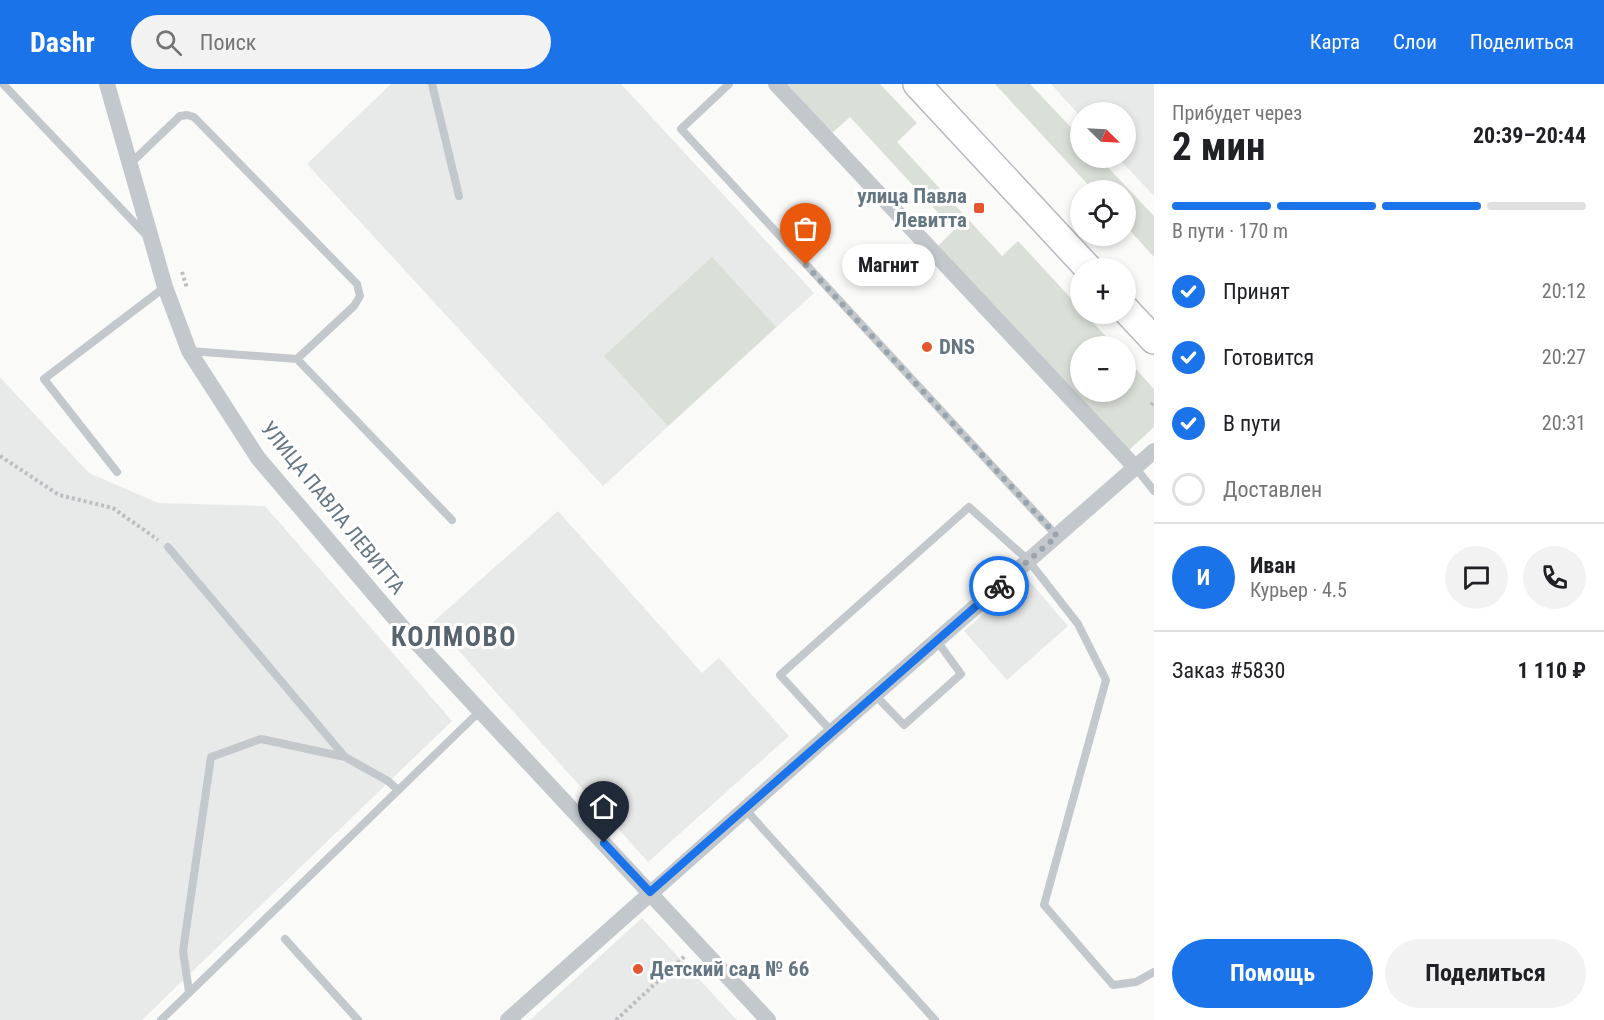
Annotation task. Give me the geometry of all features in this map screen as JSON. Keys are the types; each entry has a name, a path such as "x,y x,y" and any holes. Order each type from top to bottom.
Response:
{"main road":[{"path":"917,84 1079,258"},
{"path":"1136,321 1154,340"}],"street":[{"name":"УЛИЦА ПАВЛА ЛЕВИТТА","path":"107,84 165,287 189,351 258,458 403,628 768,1020"},
{"path":"776,84 1135,467"},
{"path":"508,1020 650,892 1154,451"}],"lane":[{"path":"3,84 151,239"},
{"path":"432,84 459,196"},
{"path":"729,84 681,129 1057,536"},
{"path":"129,164 180,116 194,117 357,284 360,296 354,306 297,359"},
{"path":"117,472 44,379 165,287"},
{"path":"189,351 297,359 452,520"},
{"path":"1135,467 1154,491"},
{"path":"832,732 780,675 969,507 1028,560 1078,624 1106,680 1044,905 1113,985 1136,982 1154,972"},
{"path":"168,547 345,757"},
{"path":"875,695 903,724 945,688 961,674 937,641"},
{"path":"161,1020 480,711"},
{"path":"189,992 183,951 211,757 261,739 345,757 388,781 398,790"},
{"path":"745,809 935,1020"},
{"path":"285,939 358,1020"}],"path":[{"path":"179,263 190,296"},
{"path":"0,456 59,495 113,508 168,547"},
{"path":"616,1020 687,954 680,946"}],"shaded area":[{"path":"391,84 621,84 814,293 603,486 307,164"},
{"path":"787,84 880,84 917,123 897,142 1002,256 1018,241 1070,297 1070,324 1094,324 1106,336 1070,336 1070,389 937,247 954,230 850,117 832,133"},
{"path":"995,84 1030,84 1070,126 1070,165"},
{"path":"1051,84 1154,84 1154,196 1127,168 1136,168 1136,102 1070,102 1070,105"},
{"path":"1073,168 1108,168 1120,180 1084,180"},
{"path":"1136,197 1154,216 1154,257 1136,237"},
{"path":"712,257 776,327 668,426 604,356"},
{"path":"1136,369 1154,389 1154,427 1128,451 1082,402 1136,402"},
{"path":"0,377 89,473 158,503 265,506 452,721 142,1020 0,1020"},
{"path":"558,511 702,673 719,658 789,736 648,862 433,622"},
{"path":"1026,577 1068,626 1007,680 964,631"},
{"name":"Детский сад № 66","path":"642,918 737,1020 530,1020"}],"way so far":[{"path":"806,265 1057,536 999,586"}],"place":[{"name":"улица Павла Левитта","path":"979,208"},
{"name":"Магнит","path":"806,265"},
{"name":"DNS","path":"927,347"},
{"name":"Детский сад № 66","path":"638,969"}],"district":[{"name":"КОЛМОВО","path":"454,637"}],"route":[{"path":"604,843 650,892 999,586"}]}
